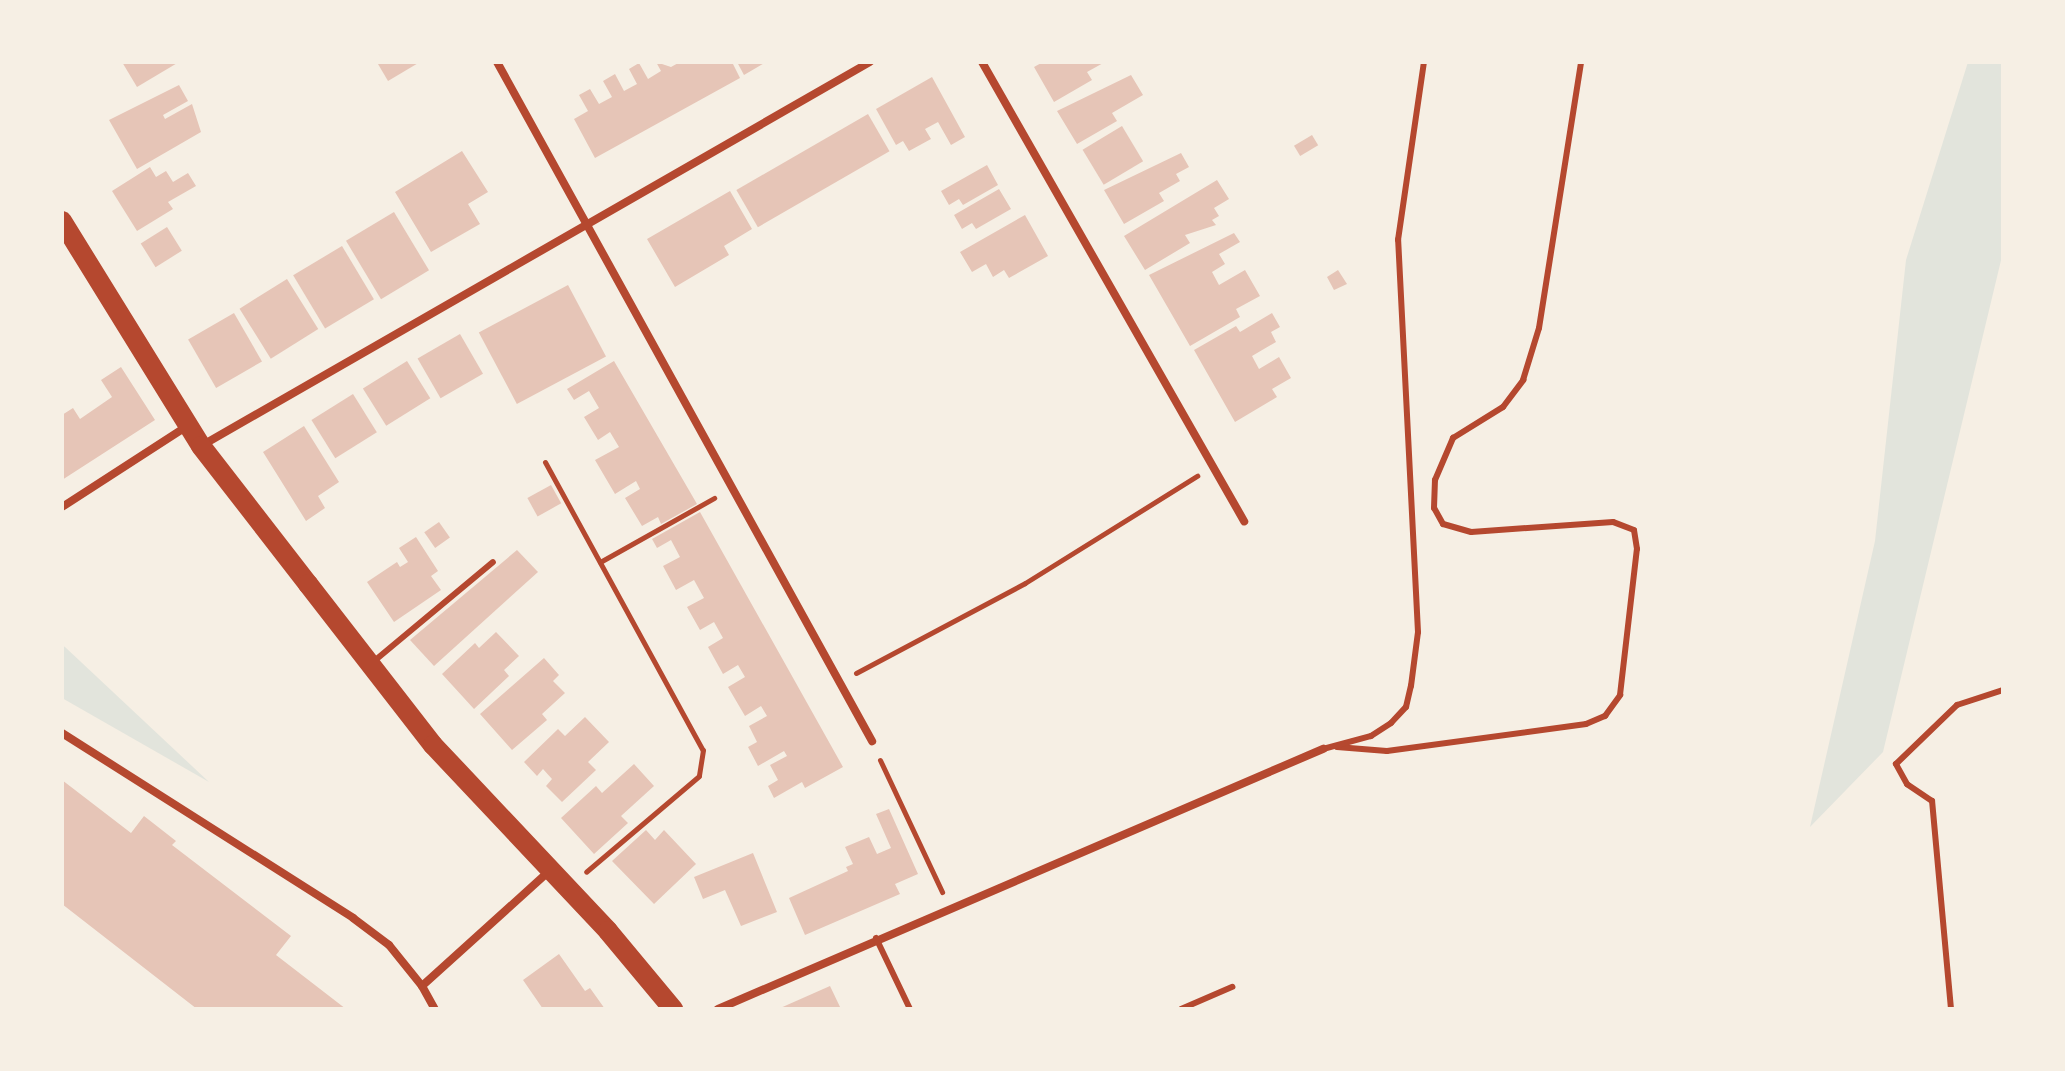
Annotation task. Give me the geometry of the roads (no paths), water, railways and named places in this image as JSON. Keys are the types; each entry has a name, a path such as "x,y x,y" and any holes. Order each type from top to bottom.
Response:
{"main road":[{"path":"62,221 201,446 433,745 673,1009"}],"street":[{"path":"497,62 872,741"},
{"path":"201,446 585,222 870,62"},
{"path":"982,62 1244,521"},
{"path":"62,507 188,425"},
{"path":"62,733 353,918 389,945 422,986 435,1009"},
{"path":"718,1009 876,938 1323,749"},
{"path":"422,986 549,871"}],"lane":[{"path":"1323,749 1371,736 1406,707 1418,632 1398,240 1424,62"},
{"path":"1337,747 1387,751 1586,724 1605,716 1620,695 1637,549 1634,530 1613,522 1471,532 1443,524 1434,508 1435,480 1453,438 1503,407 1523,380 1539,328 1581,62"},
{"path":"371,665 493,562"},
{"path":"1951,1009 1932,801 1907,784 1896,764 1957,705 2003,690"},
{"path":"876,938 910,1009"},
{"path":"1181,1009 1232,987"}]}
